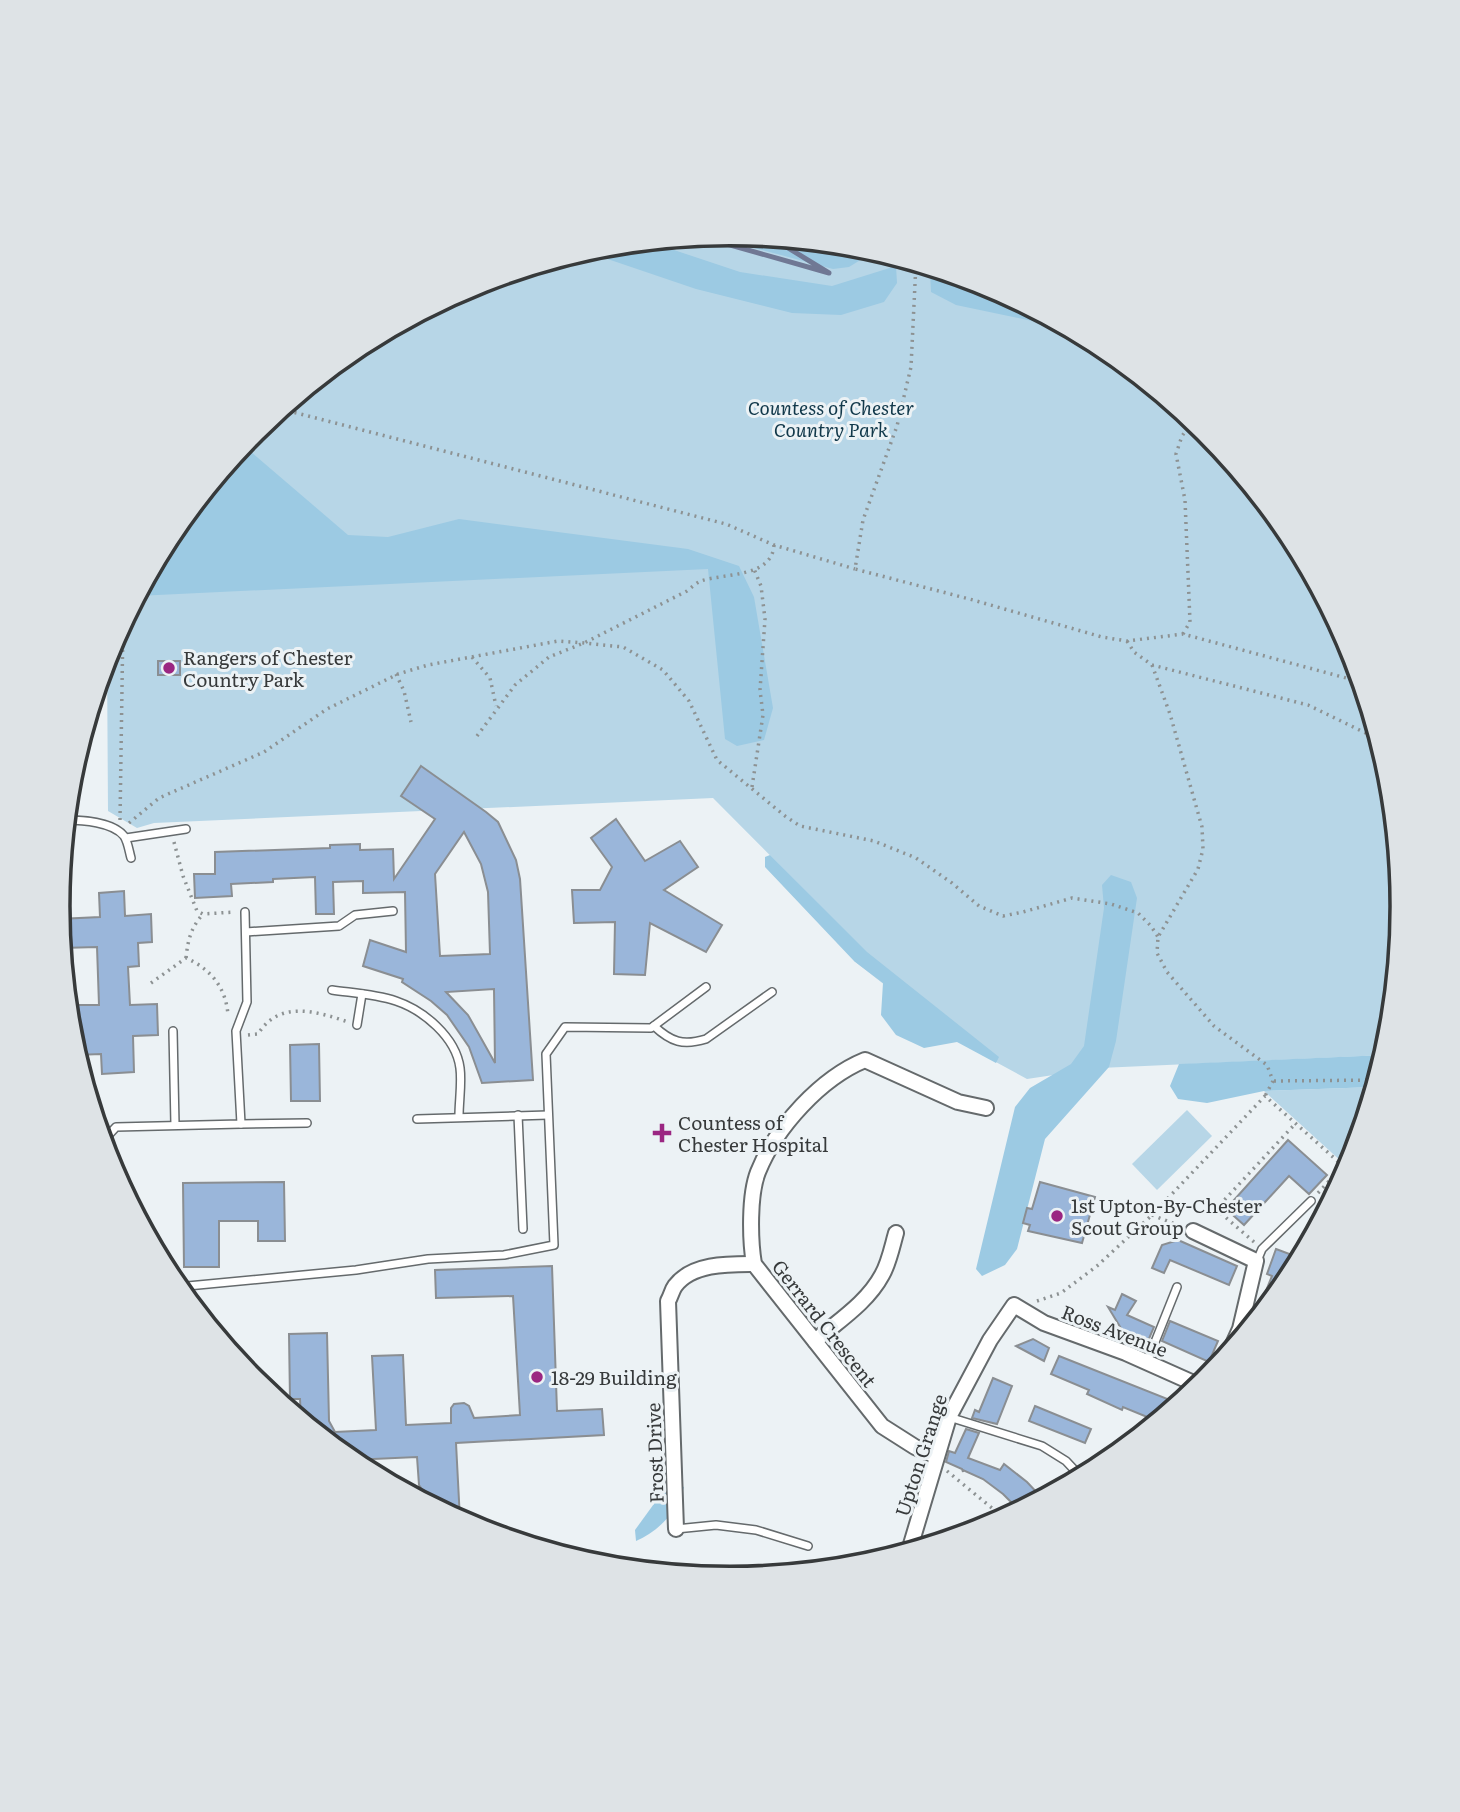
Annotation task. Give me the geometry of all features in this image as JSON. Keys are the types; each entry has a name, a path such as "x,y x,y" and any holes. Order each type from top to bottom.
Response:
{"street":[{"name":"Gerrard Crescent","path":"936,1458 882,1426 754,1264 751,1250 752,1206 757,1174 771,1147 795,1114 824,1084 847,1067 865,1060 958,1102 986,1108"},
{"path":"1193,1231 1259,1255 1242,1323"},
{"path":"815,1341 872,1290 883,1274 896,1234"},
{"name":"Frost Drive","path":"676,1530 668,1301 676,1285 690,1274 723,1264 754,1264"},
{"name":"Upton Grange","path":"912,1540 949,1416 990,1340 1014,1305 1018,1306"},
{"name":"Ross Avenue","path":"1018,1306 1044,1322 1188,1381"}],"lane":[{"path":"76,820 89,820 123,835 186,830"},
{"path":"123,835 131,858"},
{"path":"246,932 339,926 355,915 393,911"},
{"path":"240,1124 236,1031 247,1002 245,912"},
{"path":"190,1286 356,1270 428,1259 504,1255 554,1245 546,1054 565,1027 651,1028 706,987"},
{"path":"332,990 400,1002 423,1016 446,1036 460,1067 459,1116"},
{"path":"654,1026 668,1039 680,1044 694,1043 706,1039 772,992"},
{"path":"357,1025 362,994"},
{"path":"173,1031 175,1125"},
{"path":"517,1115 523,1228"},
{"path":"417,1119 548,1115"},
{"path":"110,1133 116,1126 307,1123"},
{"path":"1259,1255 1311,1201"},
{"path":"1147,1362 1177,1287"},
{"path":"949,1416 1042,1446 1066,1461 1074,1469"},
{"name":"Frost Drive","path":"676,1530 716,1525 756,1530 808,1546"}],"path":[{"path":"855,569 863,520 897,426 911,367 916,273"},
{"path":"293,412 726,524 774,545 1102,637 1127,641 1183,634 1349,679"},
{"path":"1183,634 1190,622 1185,500 1176,454 1187,430"},
{"path":"477,736 515,685 549,657 584,643 687,591 699,582 766,564 774,553 774,545"},
{"path":"751,787 763,715 760,690 765,619 761,586 754,569"},
{"path":"123,835 145,807 159,798 264,752 327,709 396,674 428,665 558,641 584,643 622,647 663,670 689,701 718,760 800,826 874,841 916,858 979,906 1003,916 1072,898 1111,904 1138,913 1152,926 1158,937"},
{"path":"1127,641 1134,652 1152,665 1308,705 1368,734"},
{"path":"123,646 123,835"},
{"path":"472,657 490,678 497,707"},
{"path":"1018,1306 1061,1293 1097,1266 1152,1215 1265,1096 1273,1081 1267,1065 1214,1026 1167,972 1157,953 1158,937 1198,869 1203,849 1202,827 1170,714 1152,665"},
{"path":"396,674 404,691 411,722"},
{"path":"171,830 197,911 202,914 245,912"},
{"path":"186,958 188,937 202,914"},
{"path":"1273,1081 1367,1080"},
{"path":"1265,1096 1339,1162"},
{"path":"1259,1255 1216,1209 1295,1124"},
{"path":"1311,1201 1330,1180"},
{"path":"1152,1215 1193,1231"},
{"path":"936,1458 995,1510"}],"green space":[{"name":"Countess of Chester Country Park","path":"687,247 773,247 816,252 901,268 942,281 983,296 1060,334 1132,382 1165,410 1197,439 1254,504 1302,576 1322,614 1340,653 1368,735 1389,863 1389,949 1384,992 1373,1056 1100,1068 1027,1079 957,1041 854,961 866,952 713,798 154,823 137,828 108,811 107,688 138,614 158,576 206,504 263,439 328,382 400,334 438,314 477,296 559,268"},
{"path":"1365,1087 1340,1160 1264,1091"},
{"path":"1187,1110 1212,1136 1157,1190 1132,1164"}],"shaded area":[{"path":"749,246 773,247 861,259 849,267 833,269"},
{"path":"671,249 740,272 832,286 896,267 897,283 884,302 841,315 792,313 696,289 605,258"},
{"path":"930,277 983,296 1037,322 956,305 931,292"},
{"path":"251,452 348,535 388,537 459,519 688,549 739,566 754,597 773,708 764,740 737,746 725,739 708,569 148,595 181,539 206,504"},
{"path":"770,855 867,952 999,1057 996,1063 957,1042 924,1048 896,1035 881,1015 883,983 854,961 765,867 765,857"},
{"path":"1111,875 1131,882 1137,898 1116,1041 1109,1067 1045,1139 1017,1249 1005,1265 982,1276 976,1269 1015,1107 1030,1088 1071,1064 1084,1046 1104,908 1102,885"},
{"path":"1373,1056 1365,1087 1264,1091 1207,1103 1178,1099 1170,1086 1179,1064"},
{"path":"678,1485 684,1487 672,1512 660,1526 636,1541 635,1530 664,1490"}],"building":[{"name":"Rangers of Chester Country Park","path":"158,661 180,661 180,675 158,675"},
{"path":"421,766 498,822 516,860 520,879 533,1080 482,1083 469,1047 447,1015 402,982 403,979 363,966 370,940 406,952 405,892 363,893 363,881 333,882 334,914 316,914 315,877 231,884 232,896 195,898 194,874 215,874 215,852 330,848 330,845 360,844 360,850 393,849 394,879 435,819 401,796","holes":["464,832 481,864 488,892 490,954 440,956 435,874","494,989 495,1063 468,1015 446,992"]},
{"path":"616,819 645,861 680,841 698,867 664,890 722,925 706,952 650,923 645,975 614,974 615,922 574,923 572,890 600,890 612,867 591,838"},
{"path":"124,891 125,916 151,914 152,942 138,943 139,966 128,967 130,1005 157,1004 158,1035 133,1036 134,1072 102,1074 101,1054 87,1055 83,1035 78,1005 99,1005 97,947 71,948 70,918 100,917 99,893"},
{"path":"319,1044 320,1101 291,1101 290,1045"},
{"path":"1288,1140 1327,1175 1309,1194 1289,1176 1244,1225 1226,1209"},
{"path":"284,1182 285,1241 258,1241 258,1221 219,1221 219,1267 184,1267 183,1183"},
{"name":"1st Upton-By-Chester Scout Group","path":"1040,1182 1095,1197 1082,1243 1028,1231 1030,1225 1023,1223 1027,1208 1032,1209"},
{"path":"1178,1240 1237,1266 1229,1285 1170,1260 1164,1273 1152,1268 1162,1245"},
{"path":"1276,1249 1291,1254 1266,1292 1272,1276 1267,1274"},
{"name":"18-29 Building","path":"552,1266 557,1411 602,1409 604,1435 456,1443 459,1508 422,1490 419,1485 417,1457 370,1459 300,1407 300,1399 290,1397 289,1334 327,1333 329,1421 335,1432 376,1430 372,1356 403,1355 406,1425 451,1423 451,1408 454,1404 464,1403 469,1406 474,1418 520,1415 513,1296 436,1298 435,1270"},
{"path":"1122,1294 1136,1301 1127,1315 1154,1327 1148,1341 1122,1330 1108,1307 1115,1310"},
{"path":"1170,1321 1218,1341 1208,1361 1162,1341"},
{"path":"1033,1339 1049,1348 1044,1361 1016,1346"},
{"path":"1059,1356 1168,1399 1147,1417 1123,1407 1122,1410 1087,1394 1089,1390 1051,1374"},
{"path":"993,1378 1012,1386 997,1424 972,1418 975,1410 979,1412"},
{"path":"1035,1406 1091,1429 1085,1443 1029,1421"},
{"path":"966,1429 979,1433 968,1458 1000,1470 1004,1464 1035,1491 1012,1503 983,1479 946,1462 949,1451 955,1453"}],"waterway":[{"path":"734,246 829,273 790,249"}],"place":[{"name":"Rangers of Chester Country Park","path":"169,668"},
{"name":"Countess of Chester Hospital","path":"662,1133"},
{"name":"1st Upton-By-Chester Scout Group","path":"1057,1216"},
{"name":"18-29 Building","path":"537,1377"}]}
